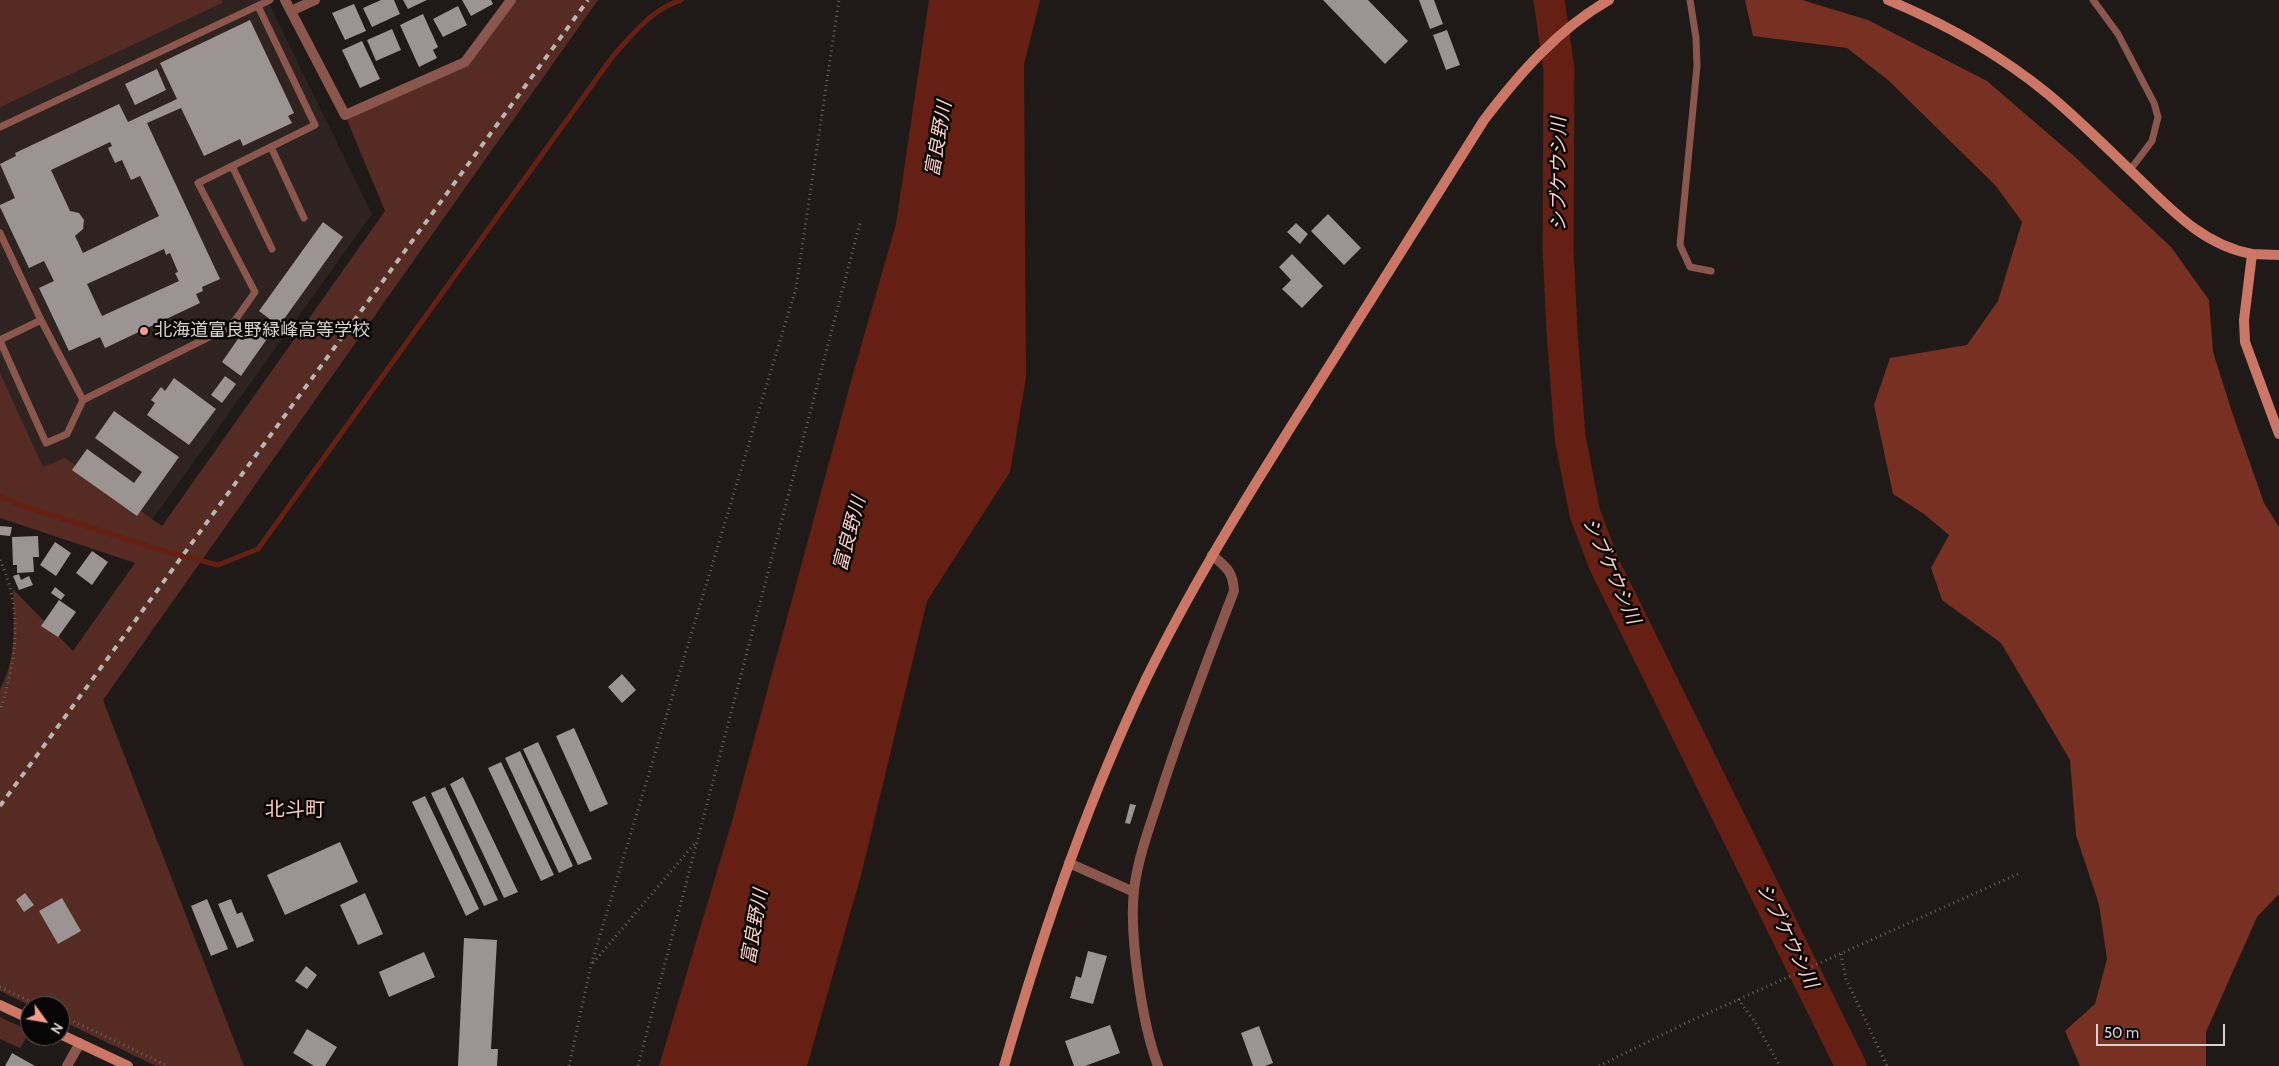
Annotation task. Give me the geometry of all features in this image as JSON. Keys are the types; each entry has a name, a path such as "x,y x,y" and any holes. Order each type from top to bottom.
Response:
{"street":[{"path":"285,0 346,115 465,62 511,0"},
{"path":"291,11 315,0"},
{"path":"1888,0 1972,40 2021,73 2050,96 2192,228 2224,247 2252,254 2279,255"},
{"path":"1004,1066 1034,960 1068,862 1114,749 1146,680 1212,555 1484,120 1508,88 1531,62 1562,34 1608,1"},
{"path":"2252,254 2244,320 2245,342 2279,434"},
{"path":"1158,1066 1145,1019 1136,957 1134,892 1138,862 1163,785 1188,711 1234,591 1233,577 1226,566 1212,555"},
{"path":"1068,862 1134,892"},
{"path":"0,1005 20,1014"},
{"path":"70,1038 128,1066"},
{"path":"67,1066 80,1043"}],"lane":[{"path":"0,127 270,0"},
{"path":"1690,0 1696,38 1697,66 1680,245 1690,267 1711,271"},
{"path":"2093,0 2118,34 2154,103 2158,117 2152,141 2130,170"},
{"path":"41,320 0,340 46,443 67,434 83,400 231,326 256,292 198,183 315,125 258,6"},
{"path":"271,147 304,218"},
{"path":"232,166 272,249"},
{"path":"0,233 41,320 83,400"}],"path":[{"path":"569,1066 591,966 796,288 839,0"},
{"path":"638,1066 860,223"},
{"path":"0,560 15,606 16,652 0,710"},
{"path":"591,966 697,841"},
{"path":"1598,1066 1738,999 2018,874"},
{"path":"1841,954 1846,979 1886,1066"},
{"path":"0,987 20,996"},
{"path":"1738,999 1756,1022 1780,1066"},
{"path":"70,1020 168,1066"}],"shaded area":[{"name":"北海道富良野緑峰高等学校","path":"0,0 267,0 372,214 147,527 0,448"},
{"path":"0,0 223,0 222,3 0,107"},
{"path":"511,0 598,0 103,700 244,1066 156,1066 70,1025 70,996 20,996 20,1001 0,991 0,689 12,653 14,627 13,589 73,651 135,563 0,518 0,373 43,467 65,458 162,526 385,211 345,115 465,62"},
{"path":"1745,0 1802,0 1868,20 1987,81 2074,156 2171,247 2209,300 2213,352 2264,503 2279,527 2279,894 2257,917 2206,1032 2206,1066 2080,1066 2065,1031 2095,1004 2107,959 2099,904 2076,835 2070,760 2001,643 1942,600 1931,568 1949,535 1924,514 1893,494 1874,405 1890,358 1967,345 1998,301 2022,222 1996,186 1888,80 1847,48 1753,36"},
{"path":"0,1017 20,1026 20,1048 0,1039"}],"water":[{"name":"富良野川","path":"929,0 1040,0 1024,64 1026,378 1010,472 927,601 861,875 807,1066 659,1066 732,821 853,374 896,224"}],"building":[{"path":"381,0 394,0 400,14 372,27 363,8"},
{"path":"403,0 427,0 408,9"},
{"path":"462,0 491,0 493,4 471,16"},
{"path":"1323,0 1368,0 1408,41 1385,64"},
{"path":"1419,0 1434,0 1443,24 1430,29"},
{"path":"354,4 366,31 345,40 332,13"},
{"path":"458,6 467,25 443,37 433,19"},
{"path":"423,14 438,47 433,50 437,58 419,67 400,25"},
{"path":"250,20 294,113 288,116 292,123 243,146 240,139 204,156 181,108 147,123 220,279 202,287 203,291 196,294 200,303 105,348 100,337 69,351 39,288 54,281 44,261 29,268 0,207 0,205 15,198 0,164 16,156 15,153 119,104 128,122 177,99 160,63","holes":["110,142 112,146 108,148 115,163 122,160 131,180 140,176 159,216 83,253 75,236 83,229 84,220 79,213 70,211 51,170","164,249 166,255 170,253 178,272 175,273 179,281 102,316 87,284"]},
{"path":"392,29 401,50 376,61 367,40"},
{"path":"1447,30 1460,65 1446,70 1433,35"},
{"path":"362,41 380,79 360,88 342,50"},
{"path":"157,69 166,90 135,105 125,84"},
{"path":"1328,214 1361,248 1344,265 1311,231"},
{"path":"323,222 343,237 279,326 259,311"},
{"path":"1296,223 1308,234 1300,244 1287,232"},
{"path":"1292,254 1323,286 1302,308 1282,289 1291,280 1279,267"},
{"path":"249,323 269,336 241,376 222,362"},
{"path":"225,376 236,384 222,403 211,395"},
{"path":"174,378 216,409 189,445 147,415 155,403 151,400 161,387 165,391"},
{"path":"114,411 179,457 137,516 72,470 87,449 134,483 142,472 95,438"},
{"path":"0,526 12,527 10,536 0,535"},
{"path":"38,536 39,557 33,557 34,572 17,573 17,565 13,565 12,537"},
{"path":"55,542 71,553 56,576 40,565"},
{"path":"92,551 108,562 92,585 76,573"},
{"path":"19,574 21,580 29,576 33,585 19,590 13,576"},
{"path":"55,587 65,595 61,600 51,593"},
{"path":"59,600 76,612 58,637 41,626"},
{"path":"622,674 636,690 622,703 608,687"},
{"path":"574,728 608,804 590,812 556,736"},
{"path":"538,742 592,859 578,865 523,749"},
{"path":"520,751 573,866 559,873 505,758"},
{"path":"501,762 554,875 541,881 488,768"},
{"path":"463,777 518,892 504,898 450,784"},
{"path":"445,787 498,900 484,906 431,793"},
{"path":"425,796 479,909 466,916 412,802"},
{"path":"1130,804 1136,805 1130,824 1125,823"},
{"path":"340,842 358,882 285,915 267,875"},
{"path":"25,893 34,905 24,912 16,900"},
{"path":"365,893 383,934 358,945 340,905"},
{"path":"62,898 81,931 58,944 39,911"},
{"path":"207,899 228,949 211,956 191,906"},
{"path":"231,899 237,914 242,912 254,941 237,948 218,904"},
{"path":"464,938 497,940 491,1049 498,1049 497,1066 458,1066"},
{"path":"1088,951 1107,956 1093,1004 1070,998 1076,976 1081,978"},
{"path":"424,952 435,977 389,997 379,972"},
{"path":"306,966 317,975 307,989 295,981"},
{"path":"1110,1025 1120,1053 1085,1066 1074,1066 1065,1041"},
{"path":"1259,1026 1273,1063 1265,1066 1253,1066 1241,1033"},
{"path":"307,1029 337,1047 325,1066 314,1066 293,1053"},
{"path":"12,1053 35,1066 5,1066"}],"waterway":[{"path":"0,496 15,503 163,551 218,565 258,549 613,56 652,16 661,9 681,0"},
{"name":"シブケウシ川","path":"1549,0 1559,70 1558,247 1562,331 1570,437 1585,514 1605,566 1851,1066"}],"railway":[{"path":"0,806 588,0"}],"place":[{"name":"北海道富良野緑峰高等学校","path":"144,331"}],"district":[{"name":"北斗町","path":"295,810"}]}
